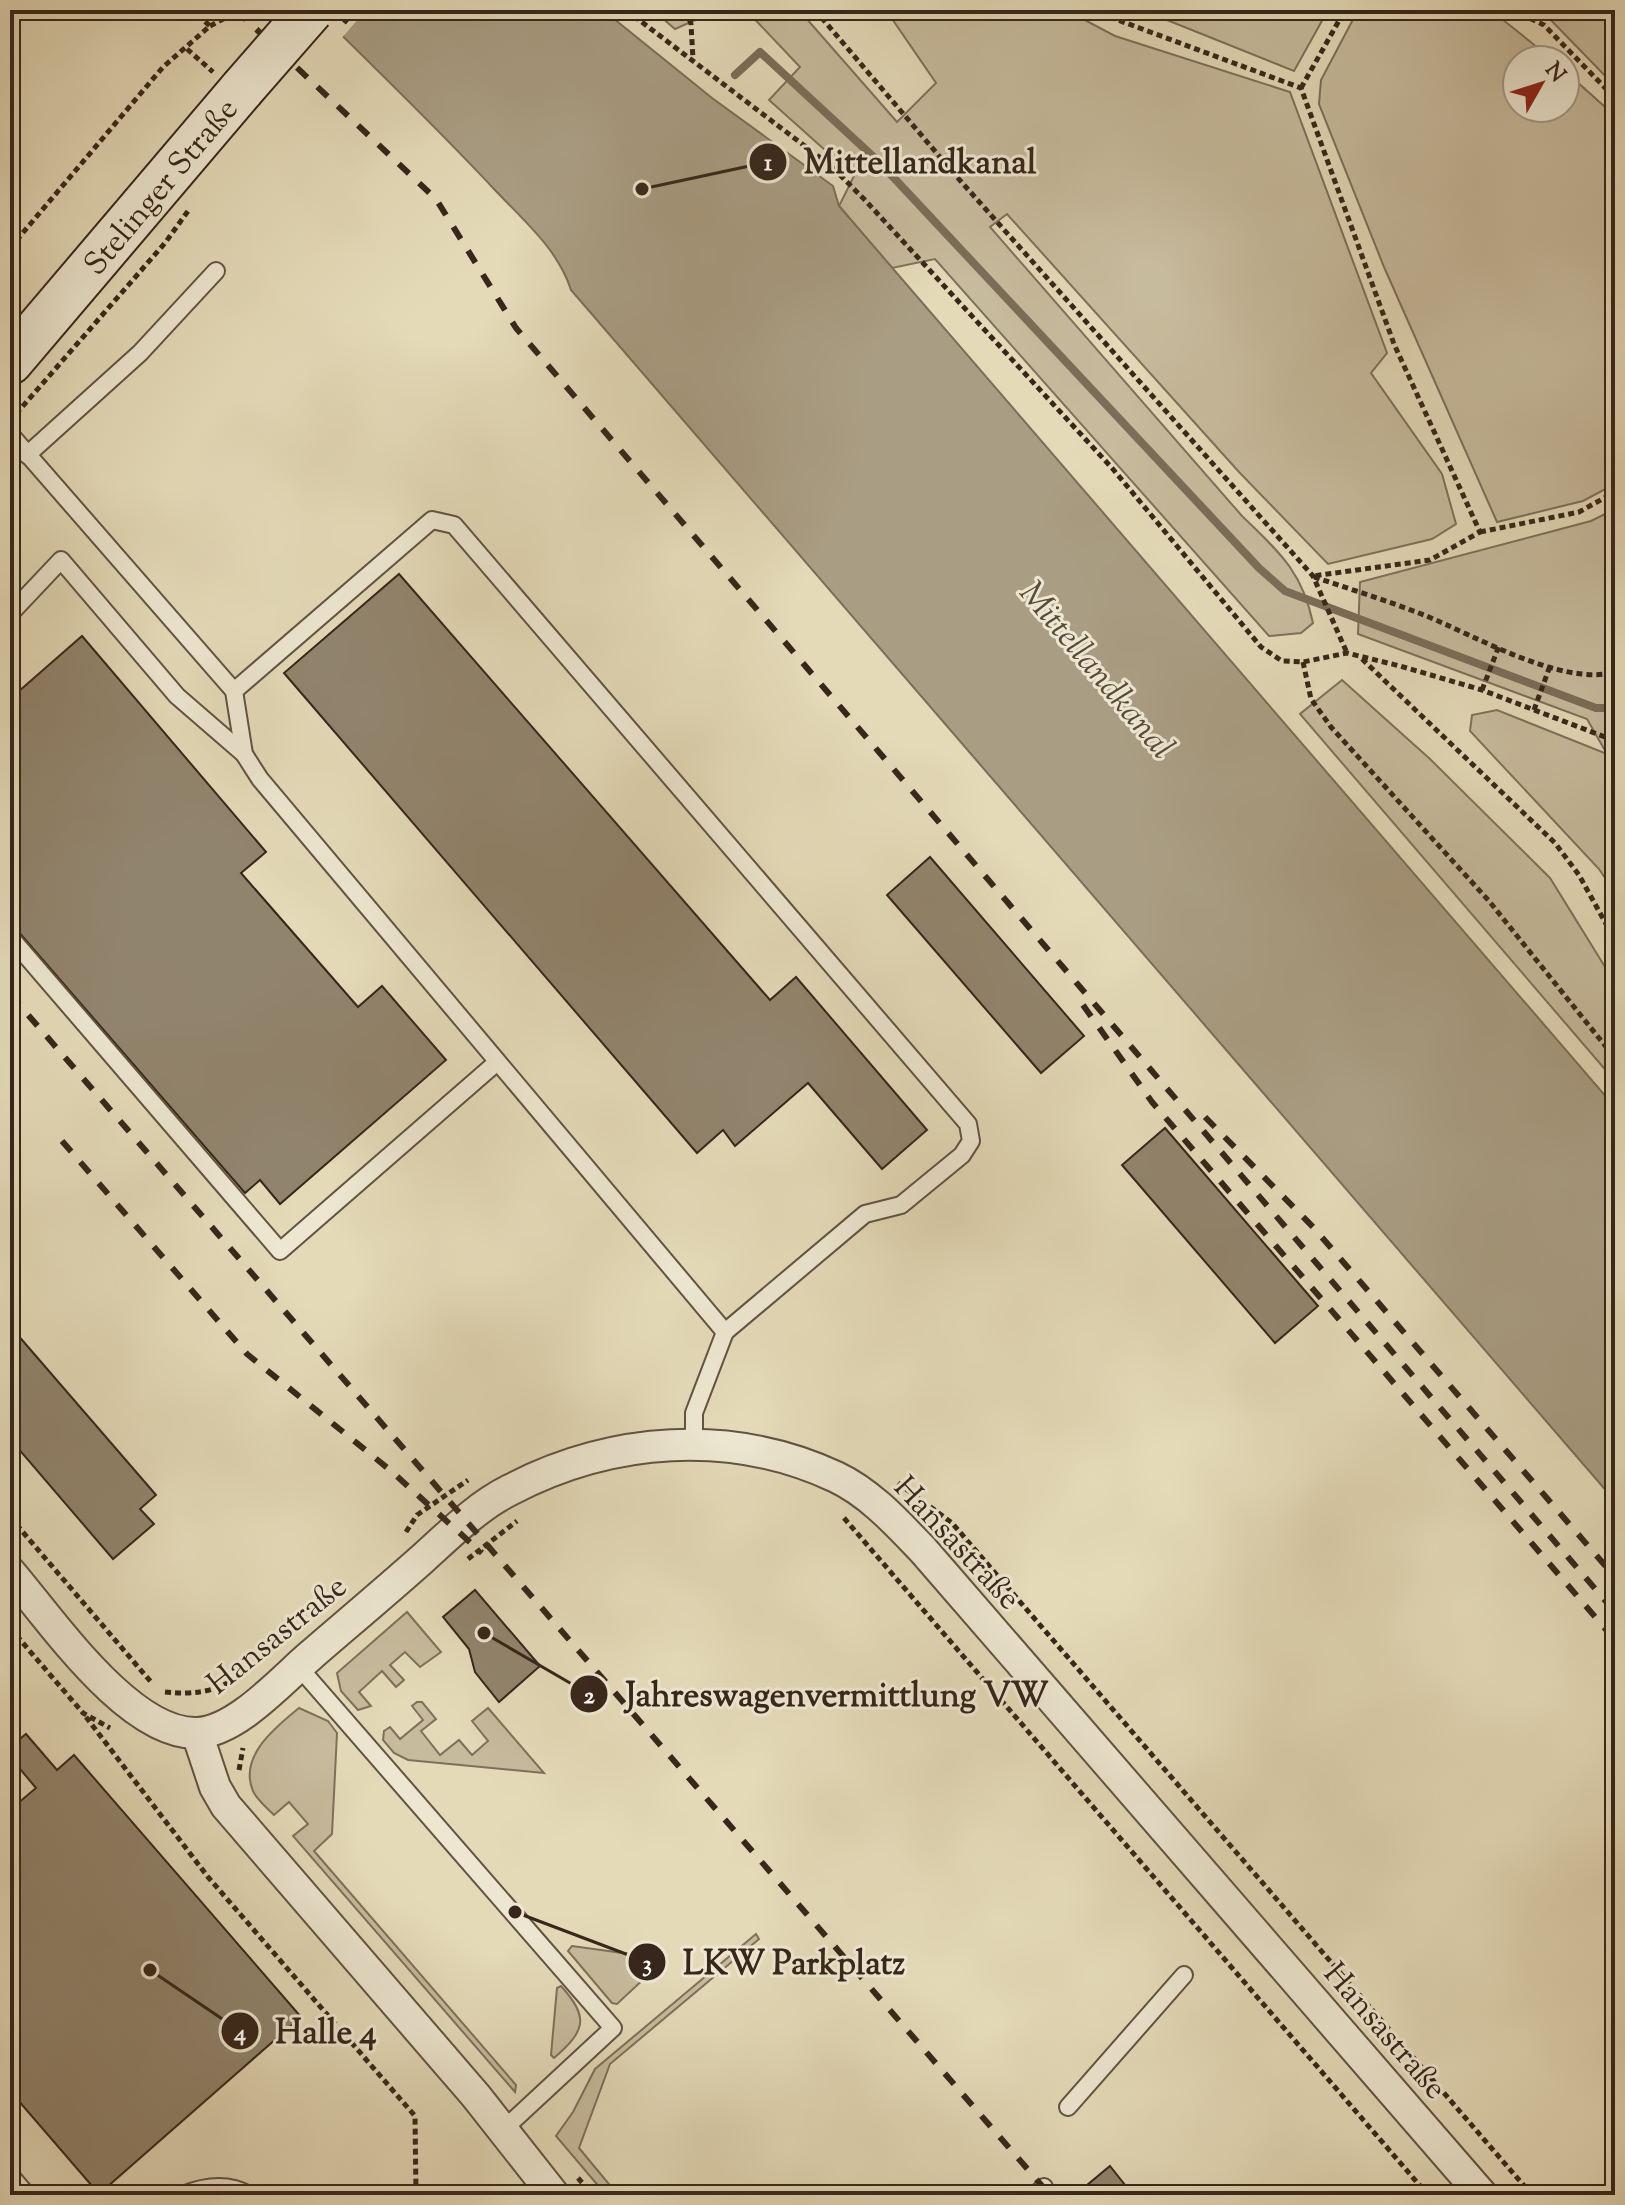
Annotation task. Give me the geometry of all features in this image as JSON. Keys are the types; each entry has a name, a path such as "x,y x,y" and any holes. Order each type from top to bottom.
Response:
{"main road":[{"name":"Stelinger Straße","path":"10,362 230,83 311,10"}],"street":[{"name":"Hansastraße","path":"10,1572 117,1697 155,1724 197,1733 245,1712 466,1520 509,1490 610,1453 646,1446 694,1443 733,1445 784,1457 837,1477 880,1507 934,1561 1482,2195"},
{"path":"197,1733 215,1787 226,1806 503,2130 554,2195"}],"lane":[{"path":"27,455 140,353 216,271"},
{"path":"10,434 234,691 244,754"},
{"path":"234,691 432,520 454,525 968,1124 971,1141 962,1155 901,1205 865,1214 725,1332 694,1413 694,1443"},
{"path":"10,614 61,560 177,696 244,754 307,837 725,1332"},
{"path":"10,937 280,1251 496,1063"},
{"path":"298,1666 613,2028 503,2130"},
{"path":"1068,2107 1184,1975"},
{"path":"10,2175 27,2195"},
{"path":"183,2195 200,2188 235,2187 249,2195"}],"path":[{"path":"192,10 210,26"},
{"path":"10,248 163,67 210,26 240,10"},
{"path":"626,10 831,166 864,199 1112,468 1261,647 1282,661 1303,662 1347,653 1482,690 1615,737"},
{"path":"686,10 691,24 693,60"},
{"path":"815,10 957,177 1313,576 1347,653"},
{"path":"1091,10 1301,88"},
{"path":"1345,10 1301,88 1394,344 1480,532"},
{"path":"1512,10 1544,25 1615,98"},
{"path":"187,49 230,83"},
{"path":"1313,576 1430,560 1480,532 1579,512 1615,492"},
{"path":"1313,576 1422,614 1550,666 1580,675 1615,672"},
{"path":"1482,690 1499,646"},
{"path":"1362,659 1555,843 1579,875 1615,940"},
{"path":"1303,662 1311,699 1331,727 1489,901 1615,1058"},
{"path":"1534,710 1550,666"},
{"path":"397,1540 409,1530 417,1515 442,1494 470,1479"},
{"path":"891,1479 952,1523 1532,2195"},
{"path":"834,1510 1428,2195"},
{"path":"454,1568 527,1515"},
{"path":"10,1517 160,1692 206,1693 236,1679 282,1639"},
{"path":"83,1713 208,1877 415,2116 416,2195"}],"shaded area":[{"path":"653,10 718,10 675,29"},
{"path":"746,10 799,10 897,122 936,83 886,10 1066,10 1115,36 1290,92 1387,353 1371,373 1442,474 1456,524 1432,539 1328,564 1239,472 1007,214 990,227 1242,516 1278,552 1295,576 1313,623 1301,633 1269,636 935,259 892,268 839,206 854,176 769,100 800,67"},
{"path":"1142,10 1328,10 1294,71"},
{"path":"1358,10 1483,10 1502,19 1533,44 1501,44 1501,124 1581,124 1581,85 1615,116 1615,484 1583,501 1497,522 1384,267 1319,104 1321,80"},
{"path":"1536,10 1615,10 1615,86 1581,51 1581,44 1574,44 1546,15"},
{"path":"1615,509 1615,893 1599,869 1470,731 1472,715 1497,710 1607,754 1587,719 1358,634 1360,582 1591,521"},
{"path":"1342,680 1430,759 1550,878 1615,983 1615,1081 1300,714"},
{"path":"407,1612 441,1652 420,1667 405,1652 390,1665 404,1680 396,1687 382,1671 359,1692 371,1706 358,1710 341,1691 337,1673"},
{"path":"422,1702 436,1719 421,1731 440,1755 459,1740 472,1755 488,1741 472,1721 488,1708 544,1773 408,1760 394,1753 383,1740 384,1731 390,1727 400,1739 423,1720 412,1706"},
{"path":"299,1708 328,1721 337,1733 332,1834 314,1851 516,2085 515,2092 293,1836 308,1824 289,1802 274,1815 254,1794 250,1778 255,1754 271,1733"},
{"path":"756,1934 759,1939 610,2064 579,2148 618,2195 606,2195 556,2136 573,2112 595,2069"},
{"path":"572,1946 644,1956 649,1965 648,1975 617,2004 612,2003 568,1951"},
{"path":"561,1986 576,2007 580,2024 572,2040 554,2058 551,2055 557,1988"}],"water":[{"path":"316,10 603,10 712,98 833,186 839,206 1615,1107 1615,1501 571,290 549,248"}],"pier":[{"path":"312,10 366,10 340,40"}],"building":[{"path":"399,574 770,1000 796,977 927,1130 882,1169 808,1083 735,1146 723,1130 697,1153 284,673"},
{"path":"82,636 266,852 241,873 358,1007 382,986 446,1060 280,1204 260,1180 245,1193 10,922 10,699"},
{"path":"930,857 1084,1036 1041,1073 887,895"},
{"path":"1165,1128 1318,1306 1275,1343 1122,1165"},
{"path":"10,1326 156,1495 140,1509 154,1524 113,1559 10,1439"},
{"path":"475,1590 540,1666 499,1702 475,1672 469,1649 443,1617"},
{"path":"26,1734 57,1770 74,1755 301,2017 99,2194 10,2091 10,1810 36,1788 10,1757 10,1747"},
{"path":"1110,2166 1133,2195 1075,2195"}],"waterway":[{"path":"735,75 760,52 879,162 1259,568 1285,591 1596,708 1615,708"}],"railway":[{"path":"236,10 436,199 516,328 1615,1612"},
{"path":"10,994 1050,2195"},
{"path":"1083,1005 1152,1102 1615,1640"},
{"path":"1205,1117 1313,1227 1615,1577"},
{"path":"62,1141 247,1354 390,1470 482,1553"}],"place":[{"name":"Mittellandkanal","path":"642,189"},
{"name":"Jahreswagenvermittlung VW","path":"484,1633"},
{"name":"LKW Parkplatz","path":"515,1912"},
{"name":"Halle 4","path":"150,1970"}]}
